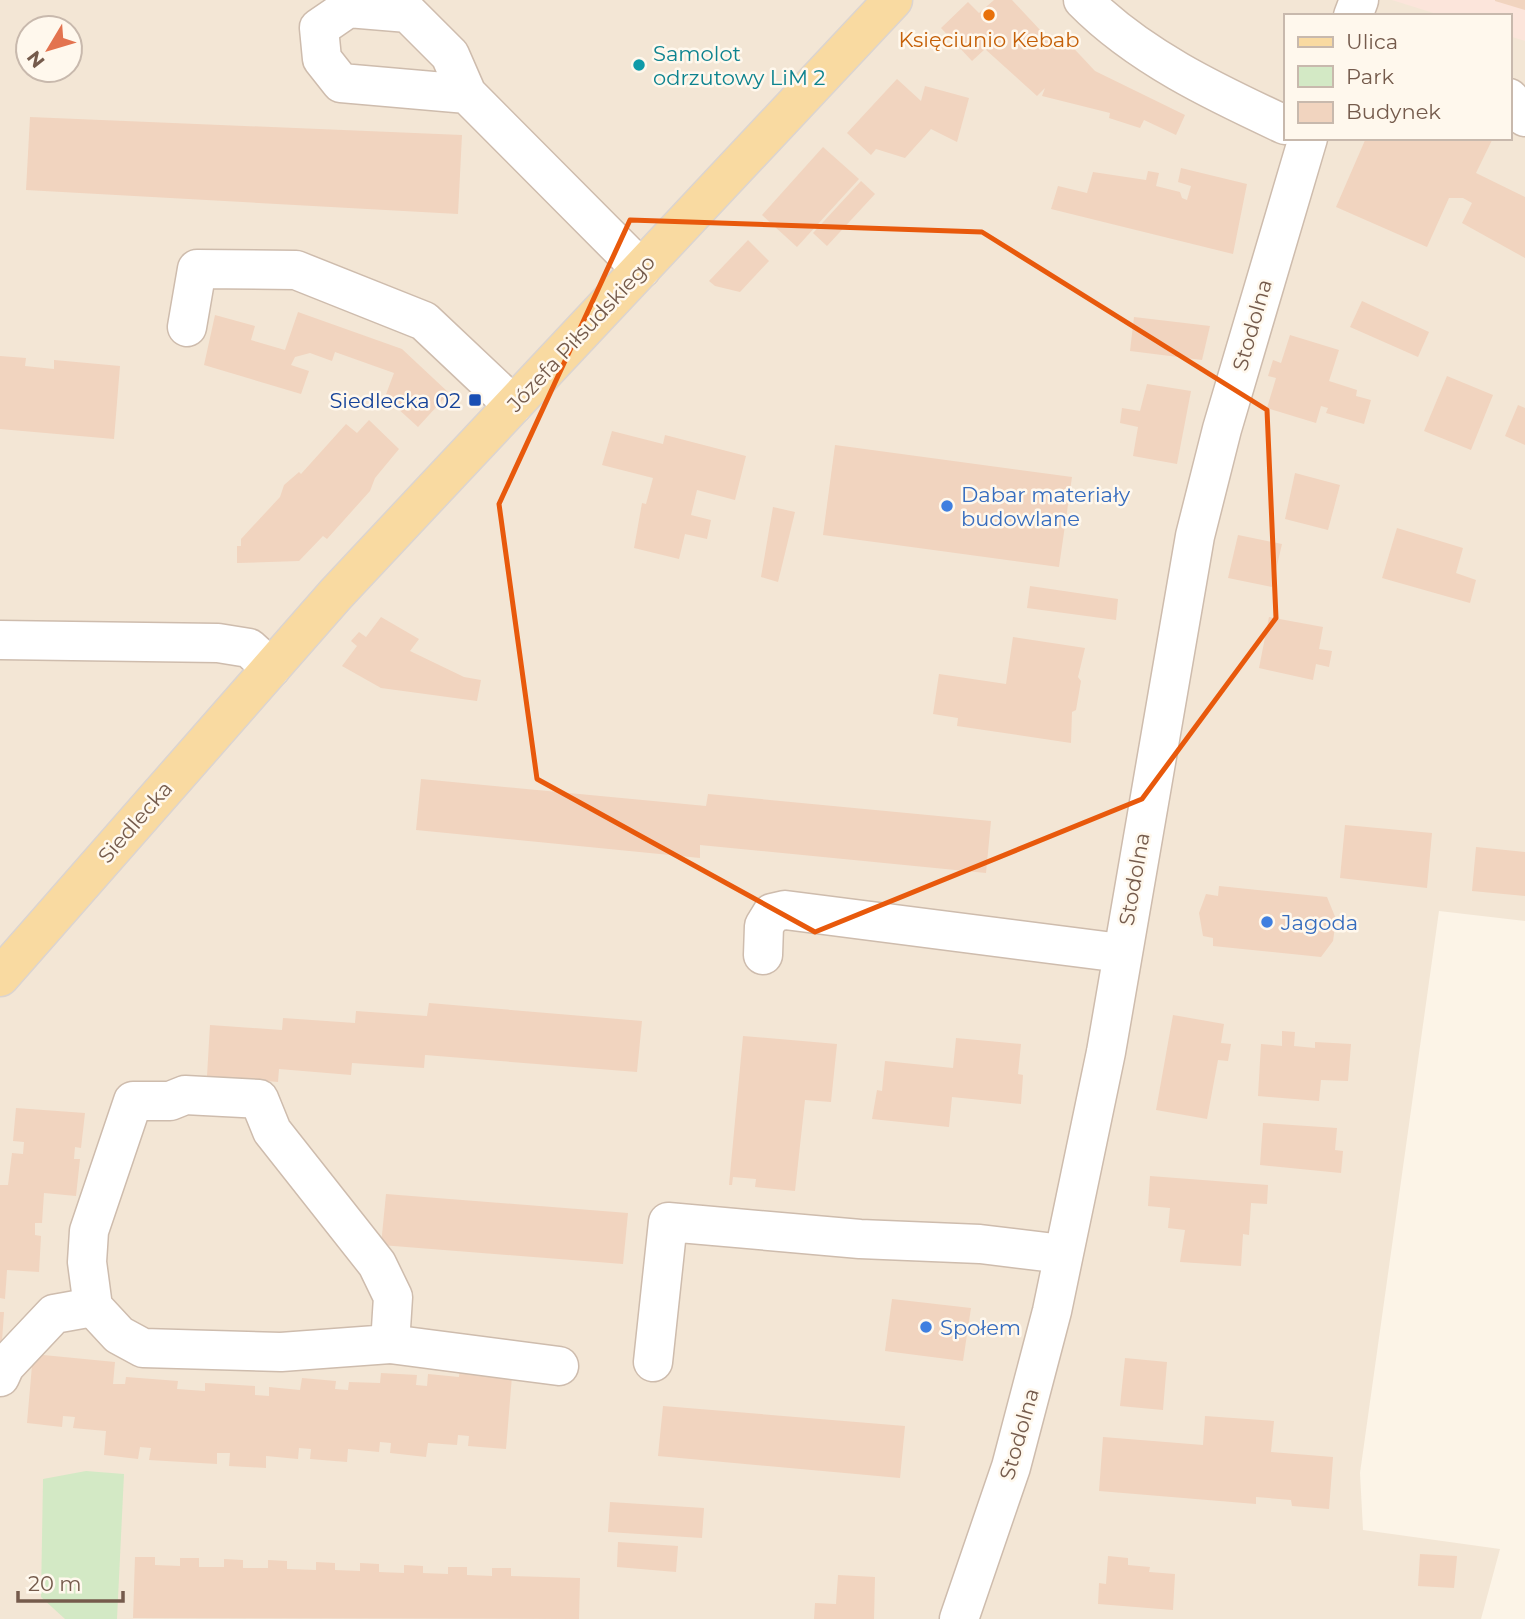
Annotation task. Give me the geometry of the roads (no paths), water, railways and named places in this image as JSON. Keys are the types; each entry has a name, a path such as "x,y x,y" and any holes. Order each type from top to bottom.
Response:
{"main road":[{"name":"Józefa Piłsudskiego","path":"271,667 892,0"},
{"name":"Siedlecka","path":"0,977 271,667"}],"street":[{"path":"1083,0 1107,25 1154,56 1284,124"},
{"path":"467,94 641,269"},
{"path":"1511,101 1525,117"},
{"name":"Stodolna","path":"959,1619 1011,1467 1052,1311 1106,1052 1195,536 1246,342 1307,140"},
{"path":"187,327 197,269 296,270 424,321 513,405"},
{"path":"0,640 218,643 249,648 271,667"},
{"path":"763,955 764,926 772,913 785,910 1121,953"},
{"path":"390,1344 393,1297 377,1264 272,1131 259,1099 185,1095 170,1101 133,1101 89,1231 87,1262 93,1307 119,1335 143,1348 281,1352 390,1344 559,1366"},
{"path":"653,1362 668,1222 860,1239 980,1244 1063,1254"},
{"path":"0,1377 5,1366 54,1314 93,1307"}],"place":[{"name":"Księciunio Kebab","path":"989,15"},
{"name":"Samolot odrzutowy LiM 2","path":"639,65"},
{"name":"Siedlecka 02","path":"475,400"},
{"name":"Dabar materiały budowlane","path":"947,506"},
{"name":"Jagoda","path":"1267,922"},
{"name":"Społem","path":"926,1327"}]}
